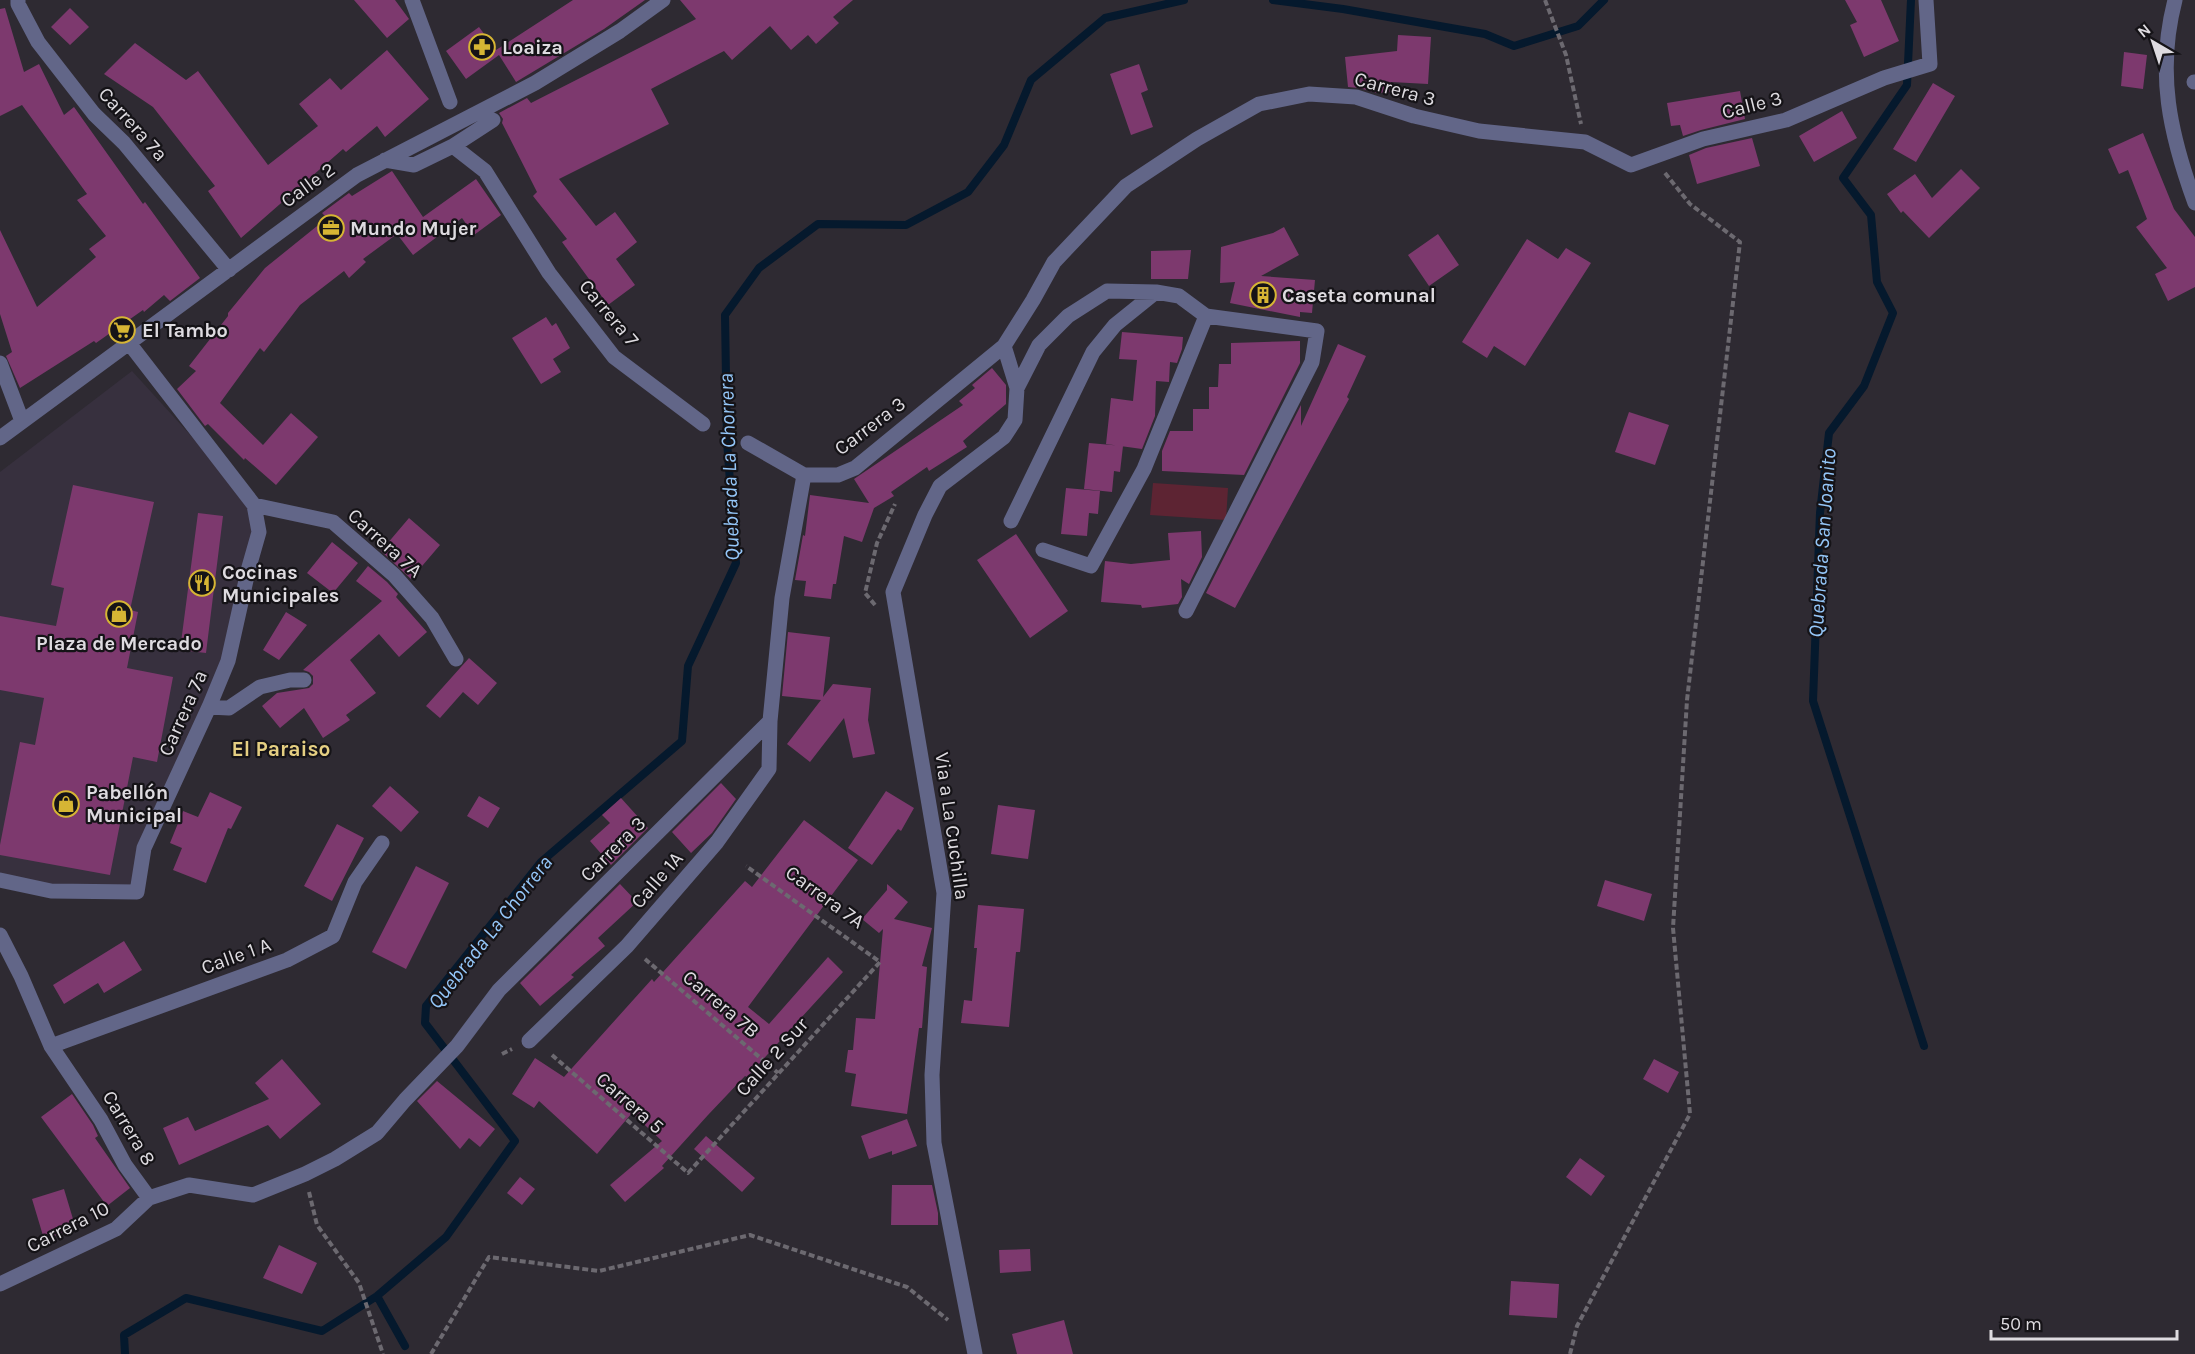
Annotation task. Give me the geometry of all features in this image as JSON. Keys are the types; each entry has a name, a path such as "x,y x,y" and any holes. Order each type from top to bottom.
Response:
{"street":[{"name":"Carrera 7a","path":"18,0 38,42 94,114 124,143 229,270"},
{"path":"412,0 450,102"},
{"name":"Calle 2","path":"0,438 357,175 535,82 620,31 663,0"},
{"name":"Calle 3","path":"1585,142 1630,165 1703,139 1786,120 1884,78 1930,64 1926,0"},
{"path":"2175,0 2168,29 2167,103 2179,160 2195,203"},
{"name":"Carrera 3","path":"804,475 838,475 855,468 1004,346 1054,262 1126,186 1197,139 1259,104 1309,94 1356,97 1414,116 1479,131 1585,142"},
{"path":"385,160 414,165 453,146 493,120"},
{"name":"Carrera 7","path":"453,146 485,171 549,273 614,357 703,424"},
{"path":"1017,388 1039,345 1068,316 1107,291 1156,292 1179,296 1206,316 1317,331 1312,362 1186,611"},
{"path":"1011,521 1093,352 1115,325 1156,292"},
{"path":"1043,550 1091,566 1144,469 1206,316"},
{"name":"Carrera 7a","path":"0,880 51,891 137,892 144,848 228,661 259,532 254,505 129,343"},
{"path":"1004,346 1017,388"},
{"path":"0,363 22,421"},
{"name":"Via a La Cuchilla","path":"975,1353 934,1143 932,1075 944,893 893,592 925,515 940,486 1005,437 1016,420 1017,388"},
{"path":"748,443 804,475 782,598 770,721"},
{"name":"Carrera 7A","path":"254,505 333,522 394,575 432,618 456,659"},
{"path":"209,707 229,708 260,687 290,680 304,680"},
{"name":"Carrera 3","path":"305,1174 335,1159 376,1133 457,1046 500,990 770,721"},
{"name":"Calle 1A","path":"529,1041 627,946 717,842 769,770 770,721"},
{"name":"Calle 1 A","path":"51,1046 287,960 333,936 355,882 382,843"},
{"name":"Carrera 8","path":"0,935 51,1046 101,1120 125,1165 149,1198"},
{"path":"149,1198 189,1185 253,1195 305,1174"},
{"name":"Carrera 10","path":"0,1284 116,1229 149,1198"}],"path":[{"path":"1545,0 1566,55 1585,142"},
{"path":"1570,1354 1577,1326 1690,1114 1672,928 1687,700 1740,243 1690,204 1653,158"},
{"name":"Carrera 7A","path":"746,866 880,962"},
{"name":"Carrera 7B","path":"645,959 778,1073"},
{"name":"Calle 2 Sur","path":"688,1173 880,962"},
{"name":"Carrera 5","path":"552,1055 688,1173"},
{"path":"305,1174 317,1224 359,1283 383,1354"},
{"path":"431,1354 489,1257 598,1270 750,1235 906,1287 964,1333 975,1353"}],"shaded area":[{"name":"Plaza de Mercado","path":"132,371 254,505 259,532 228,661 144,848 137,892 0,880 0,472"},
{"path":"1153,483 1228,488 1226,520 1150,515"}],"building":[{"path":"354,0 395,0 409,19 387,38"},
{"path":"573,0 645,0 604,29 516,82 499,55 466,79 446,51 479,27 496,50"},
{"path":"680,0 853,0 833,17 839,23 816,44 808,35 791,50 770,26 732,60 724,51 651,89 669,124 559,179 596,226 615,212 637,242 616,259 635,285 608,305 562,242 567,239 533,196 537,192 499,113 527,98 531,103 696,19"},
{"path":"1845,0 1881,0 1899,41 1864,57 1850,25 1857,22"},
{"path":"5,8 24,72 39,64 64,115 74,107 143,204 145,202 200,278 170,301 164,295 144,312 143,310 96,343 94,341 20,388 6,356 12,352 0,314 0,230 37,307 96,257 89,249 106,236 77,200 87,194 22,105 0,116 0,9"},
{"path":"70,8 89,27 70,45 51,27"},
{"path":"1398,35 1431,37 1428,84 1391,82 1392,92 1377,93 1348,87 1345,57 1397,51"},
{"path":"135,43 186,80 198,71 268,165 318,126 299,104 330,78 341,90 387,50 429,99 385,137 377,126 346,152 343,149 241,238 208,191 215,186 153,107 104,74"},
{"path":"2124,52 2147,55 2143,89 2121,86"},
{"path":"1139,64 1148,90 1141,93 1153,127 1131,135 1110,74"},
{"path":"1933,83 1955,96 1916,162 1893,149"},
{"path":"1740,91 1745,119 1683,136 1680,125 1671,126 1667,103"},
{"path":"1842,111 1857,138 1814,162 1799,136"},
{"path":"2143,133 2174,209 2195,237 2195,287 2168,301 2155,274 2167,268 2136,227 2147,219 2128,170 2119,174 2108,149"},
{"path":"1752,138 1760,166 1697,184 1689,155 1706,148"},
{"path":"1961,169 1980,188 1929,238 1903,211 1901,213 1887,194 1915,174 1932,198"},
{"path":"392,171 423,217 476,179 501,215 474,235 462,218 413,255 397,234 363,259 366,262 349,278 344,271 300,305 264,352 260,348 220,403 263,445 291,413 318,437 276,485 245,458 244,460 208,424 205,426 177,389 196,371 189,366 265,268 327,218 322,213 349,193 352,196"},
{"path":"1284,227 1299,255 1261,276 1315,280 1312,313 1300,312 1300,317 1230,303 1235,282 1220,283 1221,247 1273,233"},
{"path":"1438,234 1459,265 1429,286 1408,255"},
{"path":"1527,239 1558,259 1566,248 1591,263 1525,366 1494,346 1487,358 1462,342"},
{"path":"1191,250 1188,279 1151,279 1151,251"},
{"path":"546,317 552,326 556,323 570,348 553,359 561,372 541,384 512,338"},
{"path":"1122,332 1183,337 1177,363 1170,362 1169,382 1156,381 1155,416 1142,449 1106,444 1111,398 1133,401 1137,360 1119,359"},
{"path":"1300,341 1300,363 1244,475 1162,471 1162,451 1170,431 1193,431 1193,409 1209,409 1209,387 1218,387 1219,364 1231,364 1231,343"},
{"path":"1338,344 1366,356 1347,397 1349,399 1235,608 1206,593 1301,405 1301,426"},
{"path":"992,368 1006,385 1006,404 963,441 967,447 929,471 927,467 891,492 894,496 874,508 862,542 844,536 836,584 833,584 831,599 804,596 806,581 795,580 803,535 805,536 810,495 869,503 854,479 963,405 959,401 975,388 972,385"},
{"path":"1629,412 1669,425 1655,465 1615,452"},
{"path":"1089,443 1123,446 1120,472 1114,471 1112,492 1084,489"},
{"path":"73,485 154,502 130,610 138,612 127,668 173,677 157,762 133,757 110,875 0,855 20,742 35,745 44,698 0,690 0,616 56,626 64,588 51,585"},
{"path":"1066,488 1100,491 1098,514 1089,513 1087,536 1061,534"},
{"name":"Cocinas Municipales","path":"198,513 223,516 206,653 180,650"},
{"path":"409,518 440,545 411,579 381,551"},
{"path":"1201,531 1202,557 1189,584 1181,579 1182,597 1178,604 1142,608 1141,605 1101,602 1105,561 1131,564 1170,560 1168,533"},
{"path":"1016,534 1068,611 1030,638 977,560"},
{"path":"332,542 358,563 333,593 307,573"},
{"path":"368,566 398,594 396,597 427,632 399,657 379,634 350,660 376,693 346,715 350,720 323,738 304,708 280,728 262,706 277,693 309,688 313,684 313,676 303,670 382,601 356,581"},
{"path":"286,612 307,625 279,660 263,650"},
{"path":"788,632 830,637 823,697 833,684 871,688 868,720 875,754 853,758 844,718 810,762 787,744 821,700 782,696"},
{"path":"469,658 497,683 478,705 463,692 440,718 426,706"},
{"path":"721,783 736,799 712,833 691,853 672,832"},
{"path":"390,786 419,812 401,832 372,806"},
{"path":"886,791 914,808 901,831 898,829 872,865 848,848"},
{"path":"210,792 242,807 231,829 228,828 206,883 173,870 182,848 170,843 183,811 198,817"},
{"path":"479,796 500,808 488,828 467,816"},
{"path":"621,798 648,828 611,865 590,841 610,823 602,815"},
{"path":"998,805 1035,810 1028,859 991,854"},
{"path":"804,820 858,860 748,1007 769,1024 828,957 843,972 747,1077 745,1076 708,1115 662,1166 664,1168 625,1202 610,1185 662,1141 632,1113 597,1154 539,1101 534,1108 512,1094 535,1058 564,1077 652,979 654,982 745,881 752,887"},
{"path":"337,824 364,838 332,901 304,886"},
{"path":"416,866 449,883 406,969 372,952"},
{"path":"1605,880 1652,894 1644,921 1597,906"},
{"path":"620,884 637,902 598,938 605,946 540,1006 520,983"},
{"path":"887,884 908,902 894,919 932,928 922,966 927,967 922,1028 919,1028 907,1114 851,1106 856,1074 845,1072 848,1050 853,1050 856,1018 875,1019 883,929 879,933 862,919 887,890"},
{"path":"978,905 1024,909 1020,952 1016,952 1009,1027 961,1023 964,1000 972,1001"},
{"path":"124,941 142,970 104,993 98,983 64,1004 53,985"},
{"path":"282,1059 321,1104 280,1139 268,1125 179,1165 163,1128 188,1117 195,1131 269,1099 255,1083"},
{"path":"1654,1059 1679,1072 1668,1093 1643,1079"},
{"path":"437,1081 495,1129 480,1147 469,1138 460,1149 417,1101"},
{"path":"72,1094 93,1125 98,1136 95,1138 130,1188 107,1206 41,1117"},
{"path":"907,1119 917,1146 892,1155 892,1151 869,1159 861,1136"},
{"path":"706,1136 755,1178 742,1192 694,1149"},
{"path":"1580,1158 1605,1176 1591,1196 1566,1177"},
{"path":"520,1177 535,1189 522,1205 507,1193"},
{"path":"892,1185 932,1185 938,1225 891,1225"},
{"path":"64,1189 76,1229 44,1239 32,1199"},
{"path":"279,1245 317,1263 302,1294 263,1278"},
{"path":"1030,1249 1031,1271 1000,1273 999,1250"},
{"path":"1511,1281 1559,1284 1557,1318 1509,1315"},
{"path":"1064,1320 1073,1354 1017,1354 1012,1334"}],"waterway":[{"name":"Quebrada La Chorrera","path":"125,1354 124,1335 186,1298 322,1331 377,1296 446,1237 515,1141 425,1023 426,1006 541,862 682,741 688,666 736,563 727,441 725,315 759,268 818,224 906,225 968,192 1004,145 1031,80 1105,18 1184,0"},
{"name":"Quebrada La Chorrera","path":"1273,0 1343,9 1485,34 1514,46 1578,26 1604,0"},
{"name":"Quebrada San Joanito","path":"1911,0 1907,85 1843,178 1871,215 1877,282 1893,313 1864,386 1829,433 1820,513 1813,701 1924,1046"},
{"path":"377,1296 405,1346"}],"place":[{"name":"Loaiza","path":"482,47"},
{"name":"Mundo Mujer","path":"331,228"},
{"name":"Caseta comunal","path":"1263,295"},
{"name":"El Tambo","path":"122,330"},
{"name":"Cocinas Municipales","path":"202,583"},
{"name":"Plaza de Mercado","path":"119,614"},
{"name":"Pabellón Municipal","path":"66,804"}],"district":[{"name":"El Paraiso","path":"281,749"}]}
